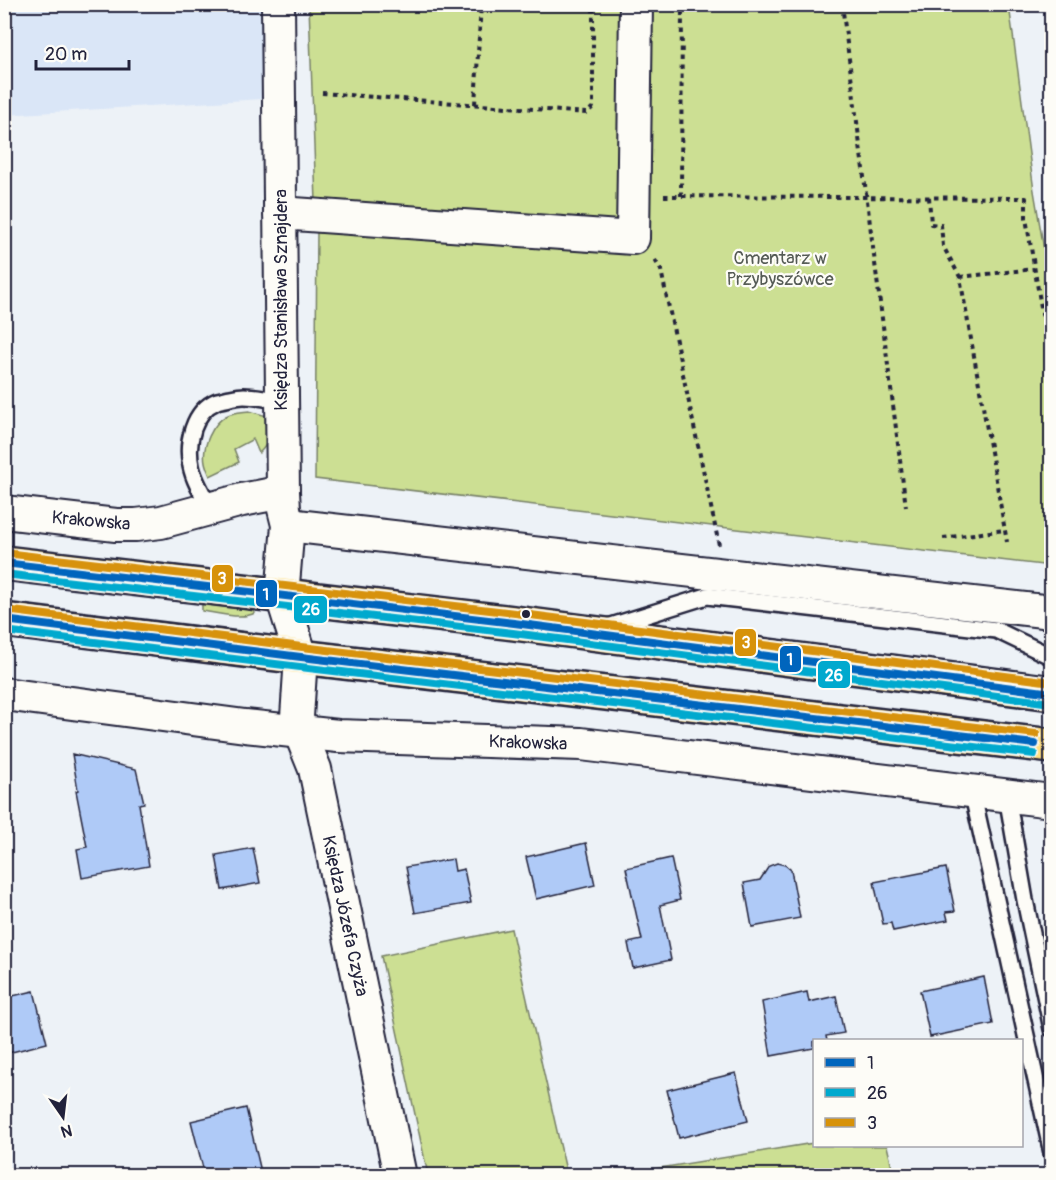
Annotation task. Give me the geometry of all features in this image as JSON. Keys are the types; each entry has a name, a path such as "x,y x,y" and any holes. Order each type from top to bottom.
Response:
{"main road":[{"path":"4,563 589,633 1052,693"},
{"path":"4,620 1052,746"}],"street":[{"name":"Księdza Stanisława Sznajdera","path":"278,4 281,401 283,492 288,525 282,596"},
{"path":"280,213 633,238 636,4"},
{"name":"Krakowska","path":"4,512 116,525 136,525 161,522 242,500 283,492"},
{"path":"288,525 1052,612"},
{"path":"282,596 301,657"},
{"name":"Księdza Józefa Czyża","path":"301,657 297,717 300,732 315,769 400,1176"},
{"name":"Krakowska","path":"4,694 338,736 581,744 1052,801"}],"lane":[{"path":"211,508 197,484 191,467 190,443 198,417 217,401 244,396 281,401"},
{"path":"589,633 707,596 996,630"},
{"path":"936,599 1052,657"},
{"path":"972,791 1052,1154"},
{"path":"1007,796 1025,900 1052,1029"}],"path":[{"path":"475,104 482,4"},
{"path":"322,93 587,113 593,107 593,4"},
{"path":"681,196 682,4"},
{"path":"842,4 906,507"},
{"path":"634,196 1026,198 1026,218 1043,319"},
{"path":"929,197 931,224 941,225 943,246 960,277 1007,542"},
{"path":"633,238 650,253 661,270 723,564 723,574"},
{"path":"960,277 1034,269"},
{"path":"943,538 1005,530"}],"shaded area":[{"path":"5,5 263,5 262,99 5,115"}],"green space":[{"name":"Cmentarz w Przybyszówce","path":"309,5 1009,5 1034,191 1051,291 1051,566 315,479 317,230"},
{"path":"249,411 267,416 268,436 263,449 259,453 253,439 234,449 239,462 210,476 204,456 212,430 226,416"},
{"path":"202,604 249,610 255,613 236,616 202,611"},
{"path":"511,929 567,1175 428,1175 381,956"},
{"path":"813,1143 813,1147 887,1147 894,1175 617,1175"}],"building":[{"path":"72,754 136,769 144,803 139,804 149,866 82,878 77,849 87,847 76,791 78,790"},
{"path":"586,843 595,885 536,899 526,857"},
{"path":"253,848 260,883 222,890 216,855"},
{"path":"671,858 680,900 660,905 671,960 633,968 628,943 642,940 626,868"},
{"path":"453,859 455,871 464,869 471,903 415,913 406,867"},
{"path":"777,863 791,870 800,918 752,927 744,883 760,880 769,866"},
{"path":"946,868 955,911 946,912 948,920 893,931 891,923 883,924 874,882"},
{"path":"984,977 993,1024 930,1037 920,991"},
{"path":"34,991 47,1043 4,1054 4,998"},
{"path":"807,992 809,1002 836,996 844,1033 826,1036 827,1039 813,1039 813,1048 771,1056 762,1002"},
{"path":"736,1073 748,1121 679,1138 667,1090"},
{"path":"246,1108 262,1176 205,1176 191,1121"}],"transit line":[{"name":"3","path":"5,553 515,613 1052,682"},
{"name":"1","path":"4,563 514,623 1052,693"},
{"name":"26","path":"4,574 513,633 1051,703"},
{"name":"3","path":"5,610 1036,734"},
{"name":"1","path":"4,620 1035,744"},
{"name":"26","path":"4,631 1034,754"}]}
